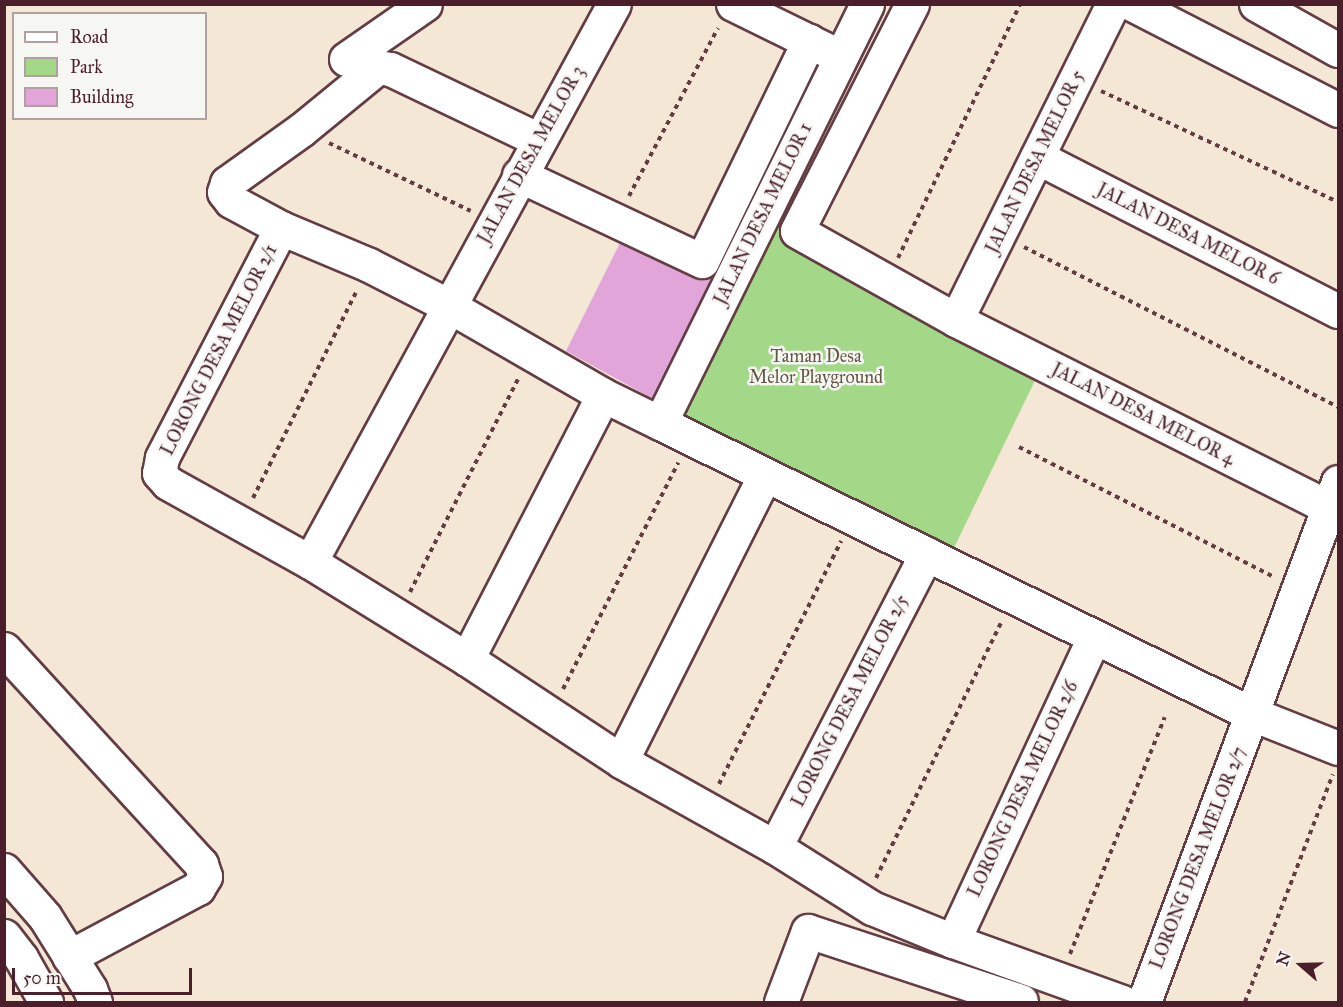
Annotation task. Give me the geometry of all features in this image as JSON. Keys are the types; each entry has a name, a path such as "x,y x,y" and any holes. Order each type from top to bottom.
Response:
{"street":[{"path":"345,59 424,4"},
{"name":"JALAN DESA MELOR 3","path":"310,562 614,4"},
{"name":"JALAN DESA MELOR 1","path":"660,423 867,4"},
{"name":"JALAN DESA MELOR 4","path":"912,4 797,231 956,320 1334,495"},
{"name":"JALAN DESA MELOR 5","path":"956,320 1113,4"},
{"path":"1132,4 1338,110"},
{"path":"1274,9 1338,50"},
{"path":"726,15 809,41 841,57"},
{"path":"519,175 702,261 809,41"},
{"path":"539,140 390,69 378,67 301,130 227,183 224,192 231,201 281,228 369,265 449,306 603,395 1252,714 1336,759"},
{"name":"JALAN DESA MELOR 6","path":"1037,158 1338,311"},
{"name":"LORONG DESA MELOR 2/1","path":"240,523 168,483 159,473 162,458 281,228"},
{"path":"466,659 603,395"},
{"path":"621,761 765,475"},
{"name":"LORONG DESA MELOR 2/7","path":"1144,1002 1334,495"},
{"path":"240,523 310,562 398,616 621,761 775,847 864,903 953,941 1122,1002"},
{"name":"LORONG DESA MELOR 2/5","path":"775,847 926,554"},
{"name":"LORONG DESA MELOR 2/6","path":"953,941 1094,637"},
{"path":"4,649 201,864 206,876 198,888 69,957"},
{"path":"4,870 45,917 69,957 83,998"},
{"path":"781,1002 808,931 978,995 1022,1002"},
{"path":"4,936 21,958 46,1002"}],"path":[{"path":"887,280 1020,4"},
{"path":"616,221 726,15"},
{"path":"1075,79 1338,202"},
{"path":"301,130 494,222"},
{"path":"999,234 1338,407"},
{"path":"240,523 369,265"},
{"path":"398,616 531,352"},
{"path":"551,714 690,438"},
{"path":"1019,447 1298,589"},
{"path":"706,808 852,518"},
{"path":"864,903 1014,597"},
{"path":"1059,980 1165,717"},
{"path":"1245,1002 1336,759"}],"green space":[{"name":"Taman Desa Melor Playground","path":"767,214 1042,366 951,554 667,420"}],"building":[{"path":"624,235 716,284 655,400 566,351"}]}
